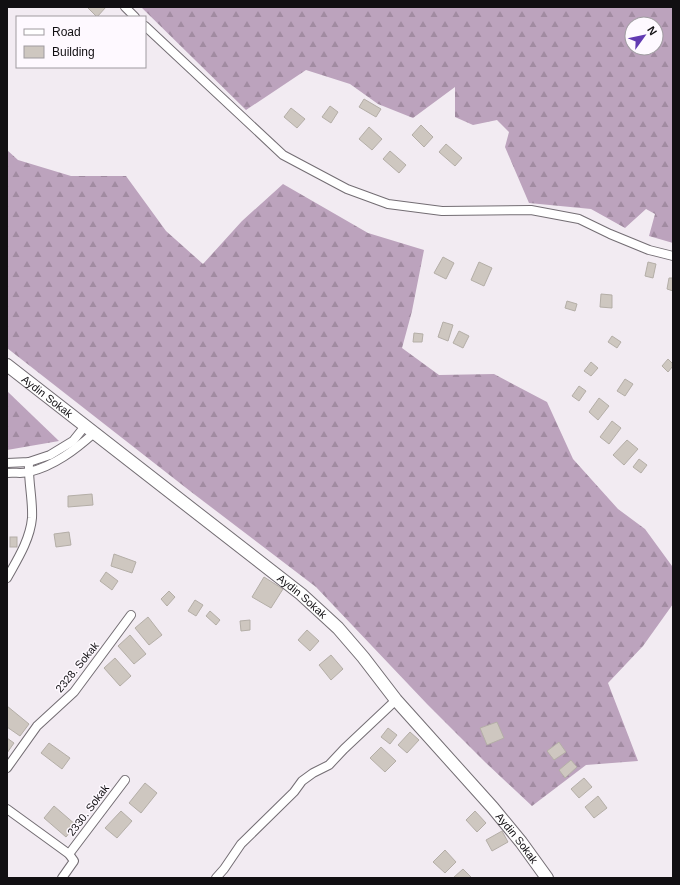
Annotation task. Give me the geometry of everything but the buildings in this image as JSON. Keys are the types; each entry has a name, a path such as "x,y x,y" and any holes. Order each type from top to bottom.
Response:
{"street":[{"path":"125,7 134,16"},
{"path":"146,27 283,155 347,189 388,204 442,211 531,210 579,219 649,250 673,256"},
{"name":"Aydin Sokak","path":"7,365 301,594 338,628 363,657 396,700 522,842 547,878"},
{"path":"7,463 29,462 50,455 89,430"},
{"path":"7,473 28,472 62,458 75,449 89,430"},
{"path":"7,578 27,541 32,518 28,472 29,462"},
{"name":"2328. Sokak","path":"7,768 37,726 74,692 131,615"},
{"path":"216,878 241,844 294,792 302,780 329,765 396,700"},
{"name":"2330. Sokak","path":"68,854 125,780"},
{"path":"7,809 68,854 74,861 62,878"}],"green space":[{"path":"141,7 673,7 673,243 649,236 655,214 646,209 625,228 591,209 529,203 505,147 509,132 497,120 473,125 455,117 455,87 413,118 378,104 350,84 306,70 246,110"},
{"path":"7,150 18,160 71,176 126,176 166,231 203,264 242,221 283,184 368,233 424,250 412,311 402,348 439,375 494,374 547,402 573,459 618,509 645,529 672,566 673,604 643,646 608,683 638,761 586,765 532,806 427,704 316,587 7,348"},
{"path":"7,391 59,441 7,450"}]}
